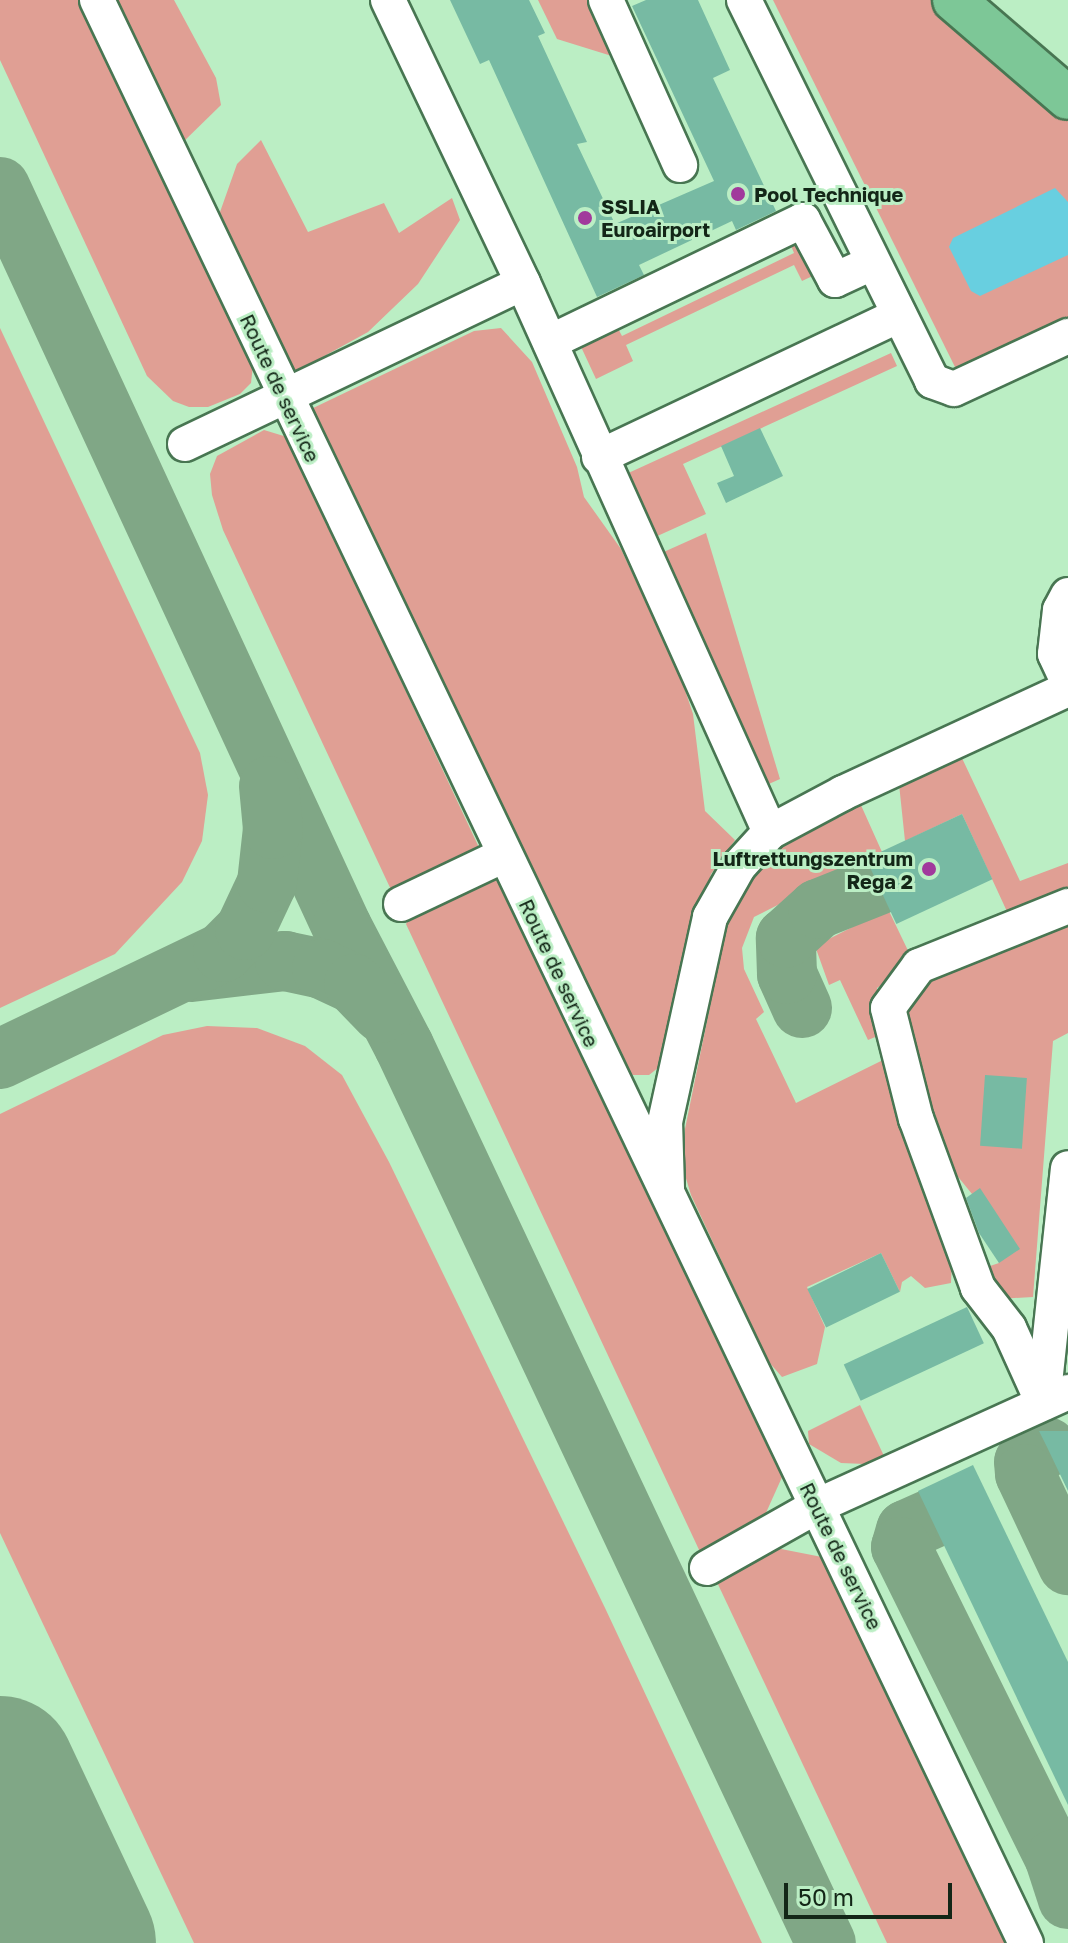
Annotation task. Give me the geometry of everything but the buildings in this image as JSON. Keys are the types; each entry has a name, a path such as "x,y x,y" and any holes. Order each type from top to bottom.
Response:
{"main road":[{"path":"954,0 1068,98"}],"lane":[{"name":"Route de service","path":"97,0 667,1200 1026,1943"},
{"path":"388,0 523,283 770,832"},
{"path":"606,0 680,165"},
{"path":"744,0 932,381 954,389 1068,336"},
{"path":"550,342 803,220 835,280 872,263"},
{"path":"185,444 523,283"},
{"path":"599,457 899,315"},
{"path":"1062,668 1060,610 1068,595"},
{"path":"667,1200 665,1122 710,917 725,884 770,832 903,763 1068,689"},
{"path":"401,904 504,855"},
{"path":"1056,1397 978,1288 916,1119 888,1008 919,966 1068,906"},
{"path":"1056,1397 1068,1168"},
{"path":"707,1568 817,1506 1056,1397"}],"shaded area":[{"path":"0,0 81,0 253,365 251,383 240,394 208,407 189,407 173,401 147,376 0,60"},
{"path":"106,0 174,0 216,78 221,105 177,148"},
{"path":"538,0 588,0 615,57 557,39"},
{"path":"773,0 979,0 1068,75 1068,321 957,371"},
{"path":"261,140 308,232 384,203 399,233 452,198 460,220 418,284 368,332 297,371 273,356 214,229 237,164"},
{"path":"801,229 821,272 802,281 794,265 626,345 633,361 596,379 576,336 613,319 622,336 794,253 787,236"},
{"path":"0,328 200,753 208,795 202,841 182,882 115,954 0,1008"},
{"path":"501,328 532,362 577,467 584,497 621,549 680,675 693,714 705,811 735,840 711,874 663,1064 649,1075 633,1075 621,1068 309,410 474,331"},
{"path":"891,353 897,366 683,464 706,514 653,538 624,475"},
{"path":"264,430 287,437 482,854 393,894 223,530 212,495 210,474 217,456"},
{"path":"706,533 780,779 762,787 657,555"},
{"path":"961,756 1020,881 1068,863 1068,891 1010,918 962,814 905,841 899,784"},
{"path":"860,803 882,852 754,917 742,948 744,969 764,1012 756,1019 796,1103 883,1060 913,1151 953,1240 951,1283 925,1288 911,1276 902,1282 900,1292 881,1253 807,1287 825,1327 817,1364 782,1377 768,1361 691,1195 685,1175 685,1129 730,908 758,865 788,837"},
{"path":"495,878 533,945 783,1475 765,1515 750,1529 701,1554 406,924 411,916"},
{"path":"888,909 914,963 877,988 880,1035 868,1040 840,980 829,985 815,946"},
{"path":"1068,914 1068,1033 1053,1041 1033,1297 998,1299 987,1267 999,1263 972,1194 946,1162 929,1118 902,1004 909,989"},
{"path":"207,1026 257,1028 305,1046 342,1075 389,1162 606,1610 762,1943 194,1943 0,1533 0,1114 163,1035"},
{"path":"860,1405 884,1456 865,1464 841,1463 809,1444 808,1431"},
{"path":"776,1548 827,1558 1008,1943 887,1943 715,1578"}],"water":[{"path":"1055,188 1068,202 1068,255 980,296 971,291 949,247 953,238"}],"taxiway":[{"path":"0,187 342,927 404,1046 826,1943"},
{"path":"0,1059 223,952 245,930 267,883 273,829 269,786"},
{"path":"802,1008 787,974 786,938 818,909 878,885"},
{"path":"191,972 285,961 322,969 354,984 382,1013"},
{"path":"1047,1447 1024,1462 1025,1474 1068,1565"},
{"path":"931,1519 906,1530 901,1547 1055,1859 1068,1899"}],"runway":[{"path":"0,1771 81,1943"}],"place":[{"name":"Pool Technique","path":"738,194"},
{"name":"SSLIA Euroairport","path":"585,218"},
{"name":"Luftrettungszentrum Rega 2","path":"929,869"}]}
